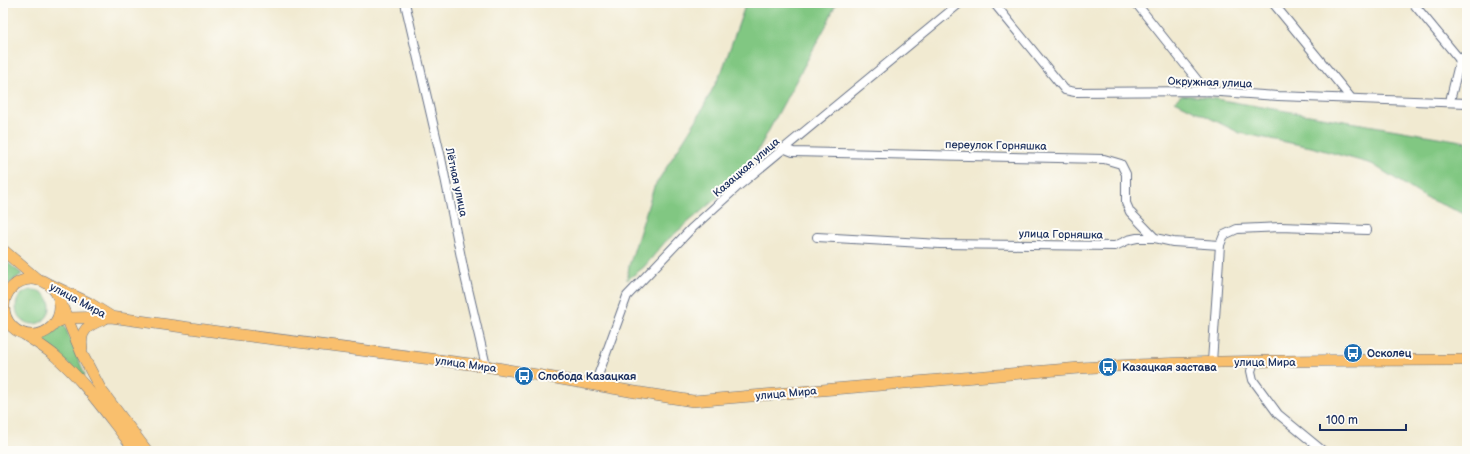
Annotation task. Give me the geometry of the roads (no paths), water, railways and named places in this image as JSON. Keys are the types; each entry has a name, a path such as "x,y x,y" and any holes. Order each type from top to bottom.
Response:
{"main road":[{"path":"3,250 42,282"},
{"name":"улица Мира","path":"111,317 88,303 42,282 29,279 20,282 5,295 5,314 15,329 23,333 33,335 41,333 49,329 55,323 67,318 111,317 486,366 693,401 1080,368 1212,362 1467,360"},
{"name":"улица Мира","path":"42,282 53,288 59,299 60,311 55,323"},
{"path":"59,299 82,354 117,420 136,451"},
{"name":"улица Мира","path":"82,354 81,341 84,331 91,324 111,317"},
{"path":"23,333 54,355 147,451"}],"street":[{"name":"Лётная улица","path":"405,3 441,158 464,272 486,366"},
{"name":"Казацкая улица","path":"595,384 626,296 697,224 736,188 960,3"},
{"name":"Окружная улица","path":"994,3 1065,90 1075,92 1206,91 1278,96 1467,102"},
{"path":"1136,3 1206,91"},
{"path":"1273,3 1351,98"},
{"path":"1413,3 1460,60"},
{"path":"1450,102 1460,60 1467,54"},
{"name":"переулок Горняшка","path":"783,148 793,152 1104,159 1121,164 1126,174 1126,203 1130,212 1156,238"},
{"path":"1212,362 1220,245 1224,234 1237,229 1280,227 1367,230"},
{"name":"улица Горняшка","path":"816,237 940,244 1115,246 1137,238 1156,238 1173,242 1220,245"},
{"path":"1254,362 1251,371 1254,380 1278,414 1322,451"}],"place":[{"name":"Осколец","path":"1353,353"},
{"name":"Казацкая застава","path":"1108,367"},
{"name":"Слобода Казацкая","path":"524,376"}]}
